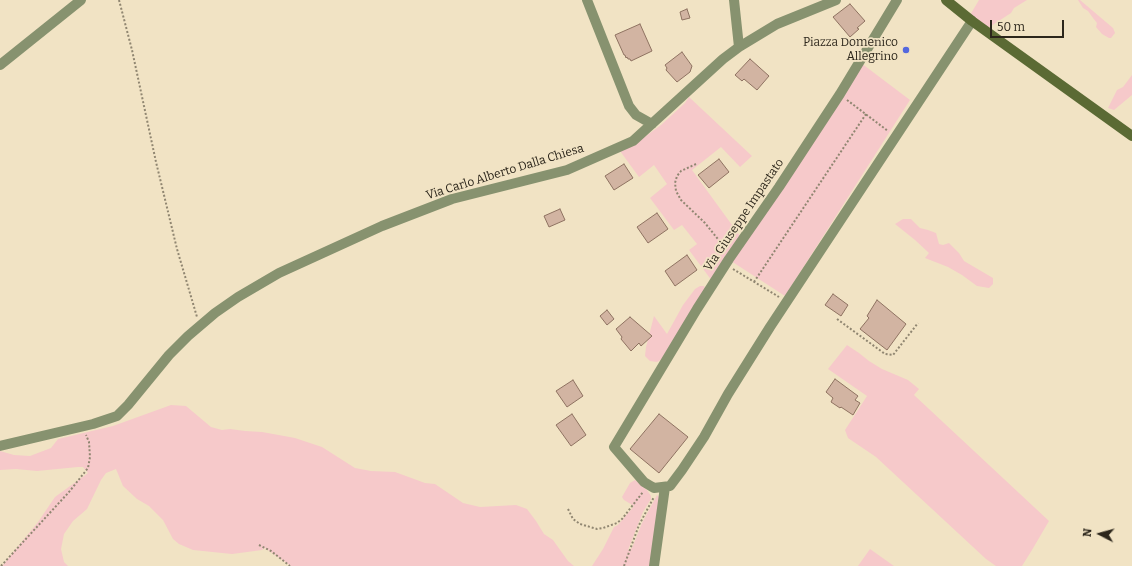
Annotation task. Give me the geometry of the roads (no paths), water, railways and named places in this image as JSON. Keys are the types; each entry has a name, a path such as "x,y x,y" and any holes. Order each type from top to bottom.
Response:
{"street":[{"path":"0,65 81,0"},
{"path":"587,0 629,106 636,115 652,124"},
{"path":"734,0 739,47"},
{"name":"Via Carlo Alberto Dalla Chiesa","path":"0,446 81,427 117,416 128,405 169,355 201,325 238,297 279,273 382,226 452,199 573,168 633,141 723,58 777,24 836,0"},
{"name":"Via Giuseppe Impastato","path":"662,487 654,488 644,482 614,447 697,309 840,94 897,0"},
{"path":"946,0 972,21 1132,136"},
{"path":"654,566 662,487 670,486 687,463 704,437 728,394 787,302 972,21"}],"place":[{"name":"Piazza Domenico Allegrino","path":"906,50"}]}
